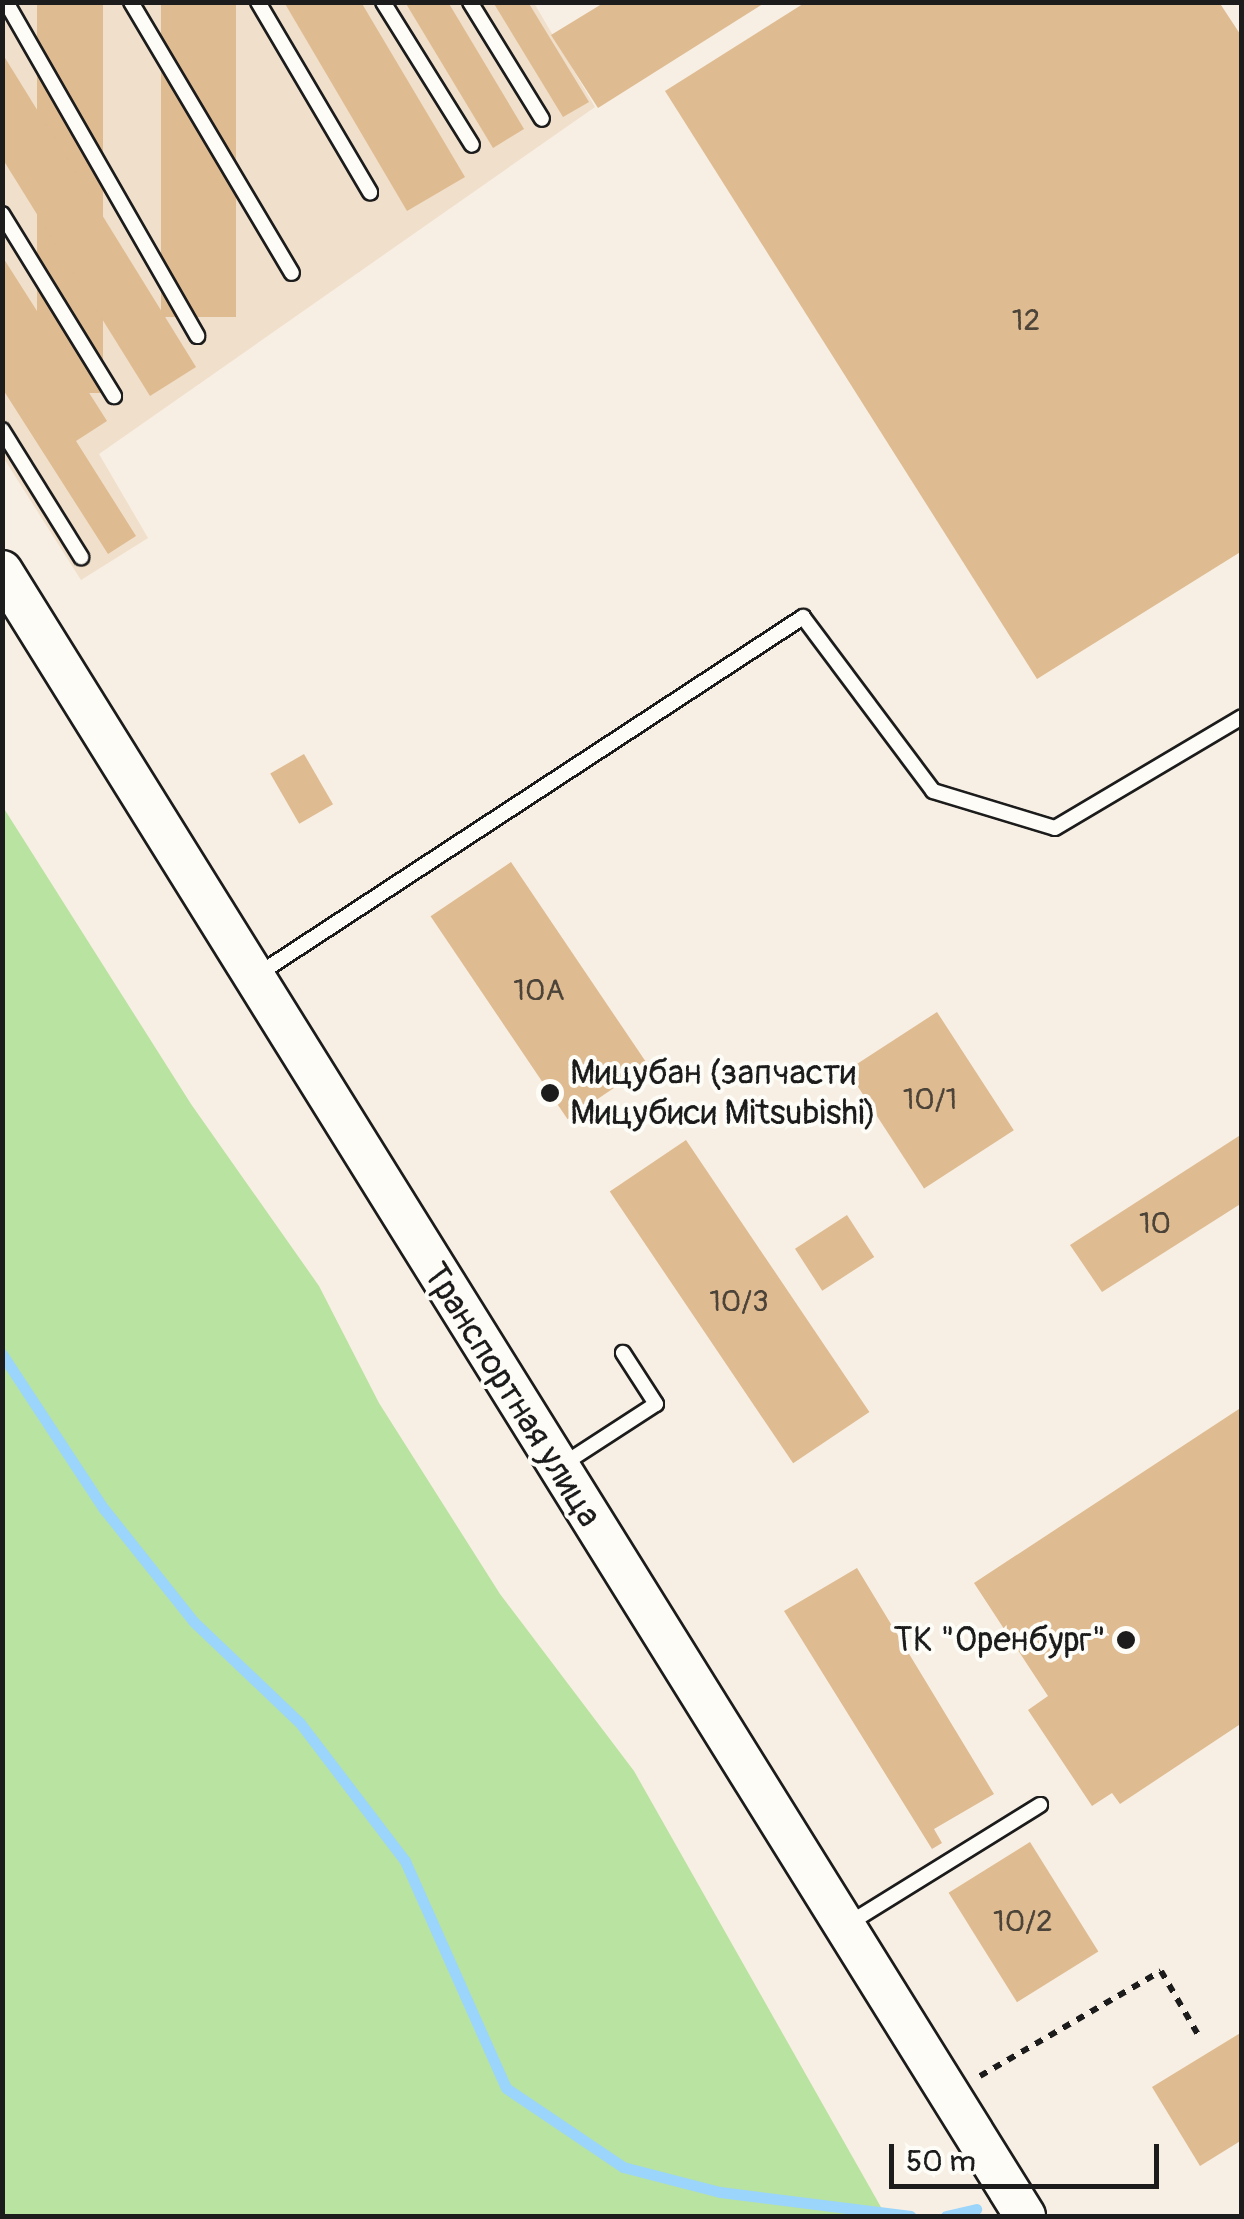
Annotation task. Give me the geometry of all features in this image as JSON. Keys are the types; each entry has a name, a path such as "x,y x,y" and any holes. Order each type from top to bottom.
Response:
{"street":[{"name":"Транспортная улица","path":"2,570 1025,2216"}],"lane":[{"path":"6,2 198,336"},
{"path":"132,2 292,273"},
{"path":"258,2 370,192"},
{"path":"383,2 472,145"},
{"path":"470,2 542,119"},
{"path":"2,214 114,396"},
{"path":"2,430 81,557"},
{"path":"255,976 804,617 933,791 1055,828 1242,717"},
{"path":"557,1468 656,1404 622,1352"},
{"path":"843,1927 1040,1805"}],"path":[{"path":"948,2094 1161,1971 1200,2038"}],"shaded area":[{"path":"3,3 534,3 595,107 99,454 148,538 81,580 3,457"}],"green space":[{"path":"3,807 191,1104 319,1286 379,1403 500,1594 634,1771 886,2216 3,2216"}],"building":[{"path":"37,2 103,2 103,393 37,393"},
{"path":"161,2 236,2 236,317 161,317"},
{"path":"284,2 361,2 465,177 407,211"},
{"path":"405,2 448,2 524,129 493,148"},
{"path":"493,2 528,2 589,102 563,117"},
{"path":"605,2 766,2 598,108 551,35"},
{"path":"806,2 1219,2 1242,37 1242,551 1037,679 665,91"},
{"path":"2,53 196,367 150,396 2,158"},
{"path":"2,256 107,421 76,441 136,536 108,554 2,388"},
{"path":"304,754 333,804 299,824 270,774"},
{"path":"511,862 648,1065 568,1119 431,916"},
{"path":"937,1012 1014,1130 924,1189 847,1070"},
{"path":"1242,1134 1242,1203 1102,1292 1070,1245"},
{"path":"686,1140 869,1412 793,1463 610,1191"},
{"path":"847,1215 874,1257 822,1291 795,1249"},
{"name":"ТК \"Оренбург\"","path":"1242,1407 1242,1723 1120,1804 1112,1793 1092,1806 1028,1710 1048,1696 974,1583"},
{"path":"857,1568 994,1794 934,1829 942,1843 932,1849 784,1611"},
{"path":"1030,1842 1098,1951 1017,2002 949,1893"},
{"path":"1242,2032 1242,2140 1200,2166 1152,2087"}],"waterway":[{"path":"2,1354 104,1509 194,1622 300,1723 405,1861 506,2088 623,2167 720,2192 910,2216"},
{"path":"946,2216 976,2209"}],"place":[{"name":"Мицубан (запчасти Мицубиси Mitsubishi)","path":"550,1093"},
{"name":"ТК \"Оренбург\"","path":"1126,1640"}]}
